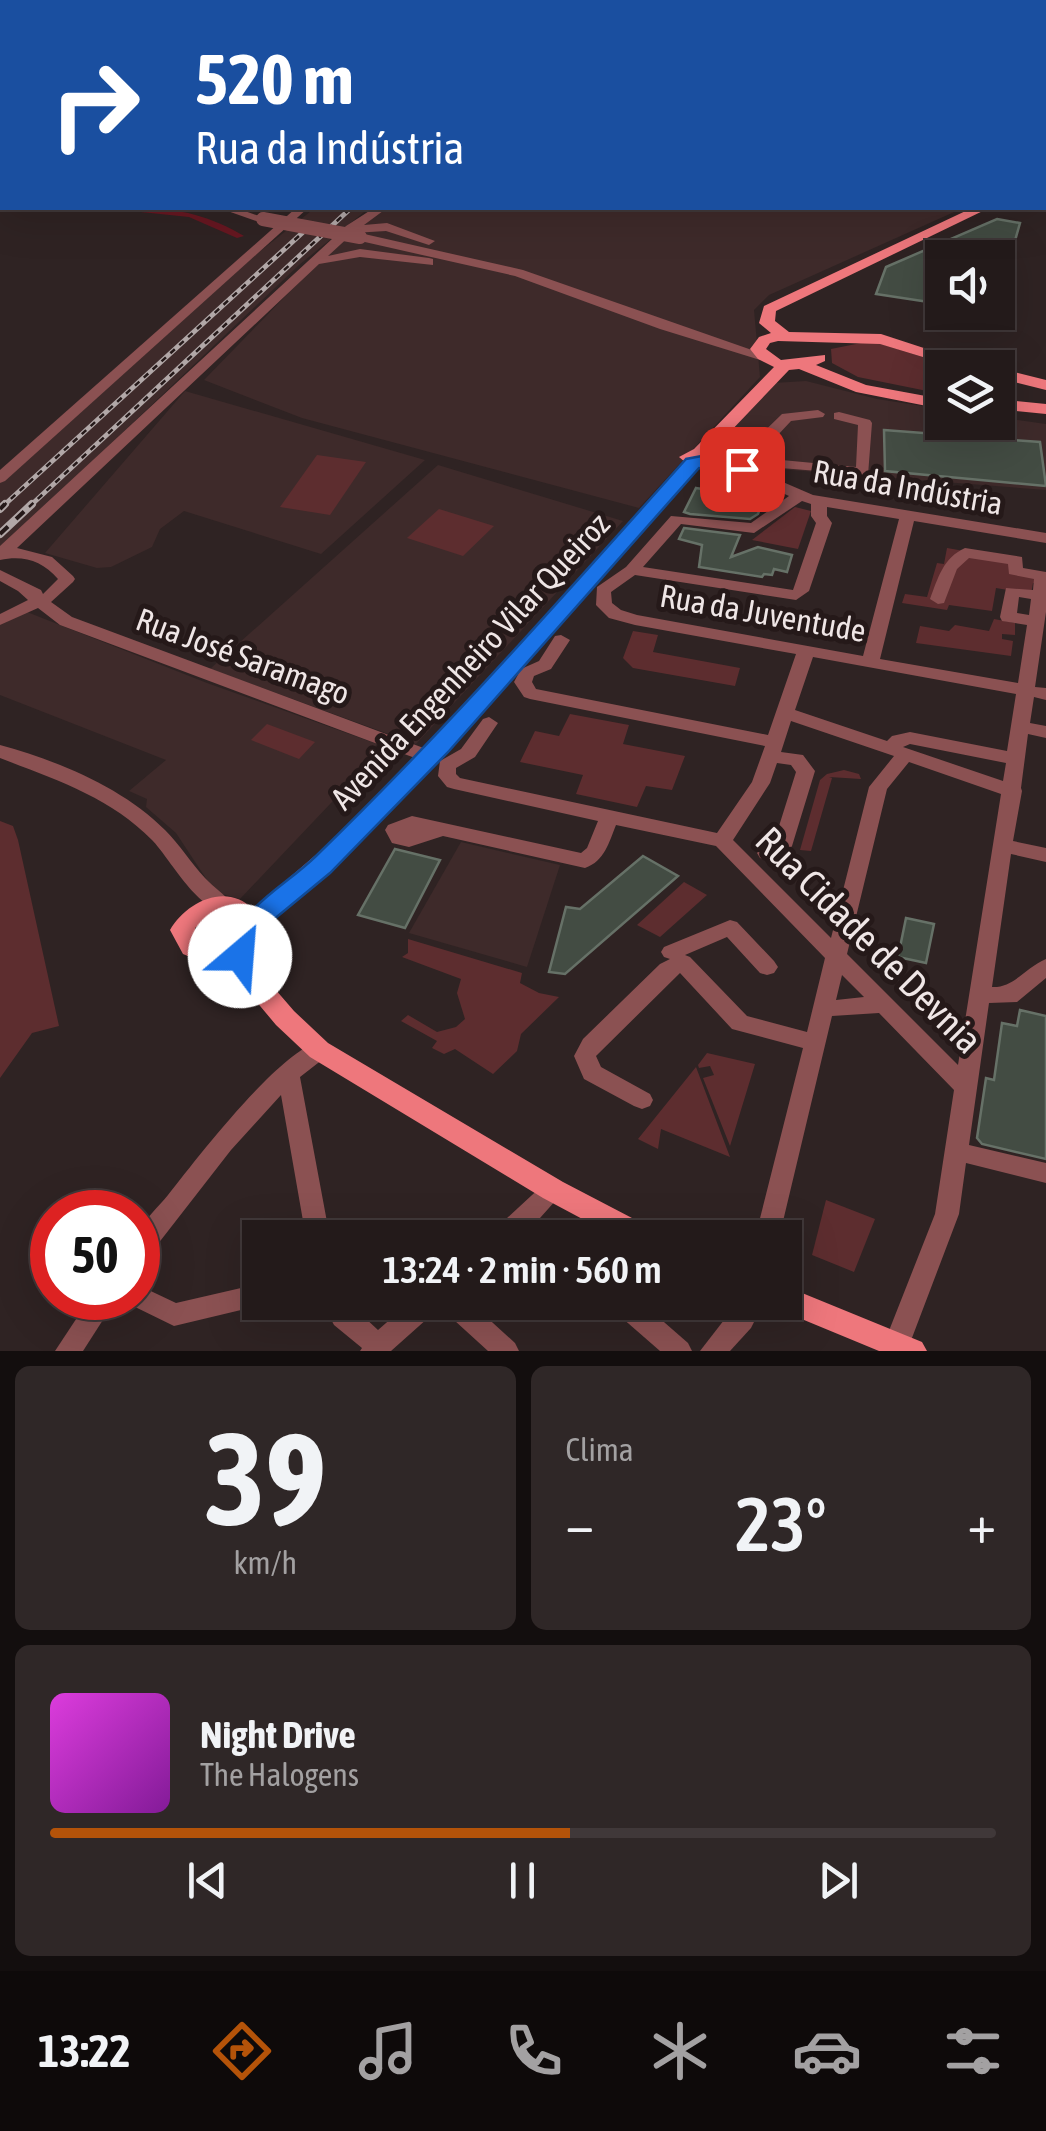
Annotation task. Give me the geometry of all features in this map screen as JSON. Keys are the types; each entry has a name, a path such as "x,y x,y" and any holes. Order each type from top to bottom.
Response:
{"main road":[{"path":"925,398 862,389 773,358 755,317 772,298 963,210"},
{"path":"925,396 848,378 828,368 817,349 767,323 769,308 978,210"},
{"path":"773,358 784,335"},
{"path":"773,358 853,338 895,342 925,352"},
{"name":"Avenida Engenheiro Vilar Queiroz","path":"246,934 285,892 320,866 430,757 700,459 773,358"},
{"path":"1015,372 1046,371"},
{"path":"1015,377 1046,385"},
{"path":"1015,409 1046,412"},
{"name":"Avenida Engenheiro Vilar Queiroz","path":"228,906 285,892"},
{"path":"244,970 240,956 246,916 228,906 196,912 182,930 191,948 244,970 319,1050 553,1190 610,1220"},
{"path":"210,953 230,949 246,934"},
{"path":"802,1307 902,1349"}],"street":[{"path":"232,210 262,219 354,233 520,273"},
{"path":"0,478 300,210"},
{"path":"0,555 336,242 354,233 381,210"},
{"path":"383,210 387,227"},
{"path":"354,233 387,227 724,345 773,358"},
{"path":"336,242 360,253 442,264 586,298"},
{"path":"419,249 503,278"},
{"path":"316,263 360,253"},
{"path":"745,471 750,453 787,417 818,414"},
{"path":"745,471 768,464 862,472 865,423 840,416"},
{"path":"750,453 768,464"},
{"name":"Rua da Indústria","path":"700,459 745,471 798,497 1046,538"},
{"name":"Rua da Juventude","path":"798,497 754,528 684,518 674,522 632,570 606,586 600,594 604,605 615,614 1035,692"},
{"path":"632,570 796,594 801,591 824,523 818,516 820,502"},
{"path":"870,662 908,515"},
{"path":"0,620 34,596 66,582 65,574 28,552 23,543 28,529"},
{"path":"0,555 28,552"},
{"path":"902,1349 948,1214 1020,727 1035,692 1036,621 1043,576 1015,571 1016,560 973,553 958,557 950,566 938,599"},
{"name":"Rua José Saramago","path":"0,574 66,621 430,757"},
{"path":"1036,621 1008,616 1012,591 1040,596"},
{"path":"561,640 545,664 528,673 523,682 530,693 774,749 796,758 806,771 782,846 754,859"},
{"path":"489,723 468,753 447,765 446,776 454,783 722,841 750,804 774,749 806,651"},
{"path":"786,713 1013,791"},
{"path":"1020,727 1046,732"},
{"path":"771,1220 878,786 899,751 898,740 910,738 1017,759"},
{"path":"0,751 100,790 131,810 166,842 204,894 228,906"},
{"path":"442,830 585,861 596,851 609,816"},
{"name":"Rua Cidade de Devnia","path":"722,841 754,859 836,956 966,1088"},
{"path":"1005,846 1046,855"},
{"path":"642,1100 592,1073 586,1063 587,1050 677,957 730,927 767,967"},
{"path":"677,957 740,1023 814,1042"},
{"path":"980,995 1010,996 1046,967"},
{"path":"822,1009 883,1004"},
{"path":"160,1223 220,1147 319,1050"},
{"path":"289,1076 315,1220"},
{"path":"956,1151 1046,1173"},
{"path":"524,1218 553,1190"},
{"path":"160,1307 174,1314 241,1300"},
{"path":"68,1351 89,1320"},
{"path":"347,1320 376,1348 408,1320"},
{"path":"472,1320 506,1351"},
{"path":"643,1320 679,1351"},
{"path":"713,1351 742,1320"}],"shaded area":[{"path":"312,210 367,210 299,265 0,549 0,483 249,260"},
{"path":"369,210 959,210 769,295 754,310 760,377 639,508 302,418 204,380"},
{"path":"871,341 925,358 925,391 858,377 832,363 831,349"},
{"path":"806,381 925,406 925,440 1015,440 1015,419 1046,424 1046,490 765,468 751,448 718,437 773,383"},
{"path":"185,391 425,460 321,554 184,511 160,529 152,547 111,567 97,568 45,553"},
{"path":"317,455 366,462 330,515 280,507"},
{"path":"438,465 623,521 416,744 210,669"},
{"path":"795,507 811,511 798,549 752,540"},
{"path":"439,509 494,526 463,556 407,538"},
{"path":"947,548 1016,560 1010,567 1046,584 1033,583 1031,594 996,588 992,611 902,603 905,594 927,597 937,563 944,564"},
{"path":"27,612 377,744 349,784 240,899 215,892 176,833 146,807 147,799 129,791 166,760 0,695 0,625"},
{"path":"994,619 1015,623 1015,635 1002,634 1002,639 1013,641 1011,656 916,643 920,626 949,631 955,625 989,631"},
{"path":"633,631 658,635 653,652 740,668 735,686 633,668 623,658"},
{"path":"570,714 629,725 623,744 685,756 672,790 646,786 637,807 576,794 583,775 520,762 535,731 559,736"},
{"path":"267,724 315,742 299,759 251,740"},
{"path":"844,770 859,774 861,779 829,777 832,778 811,851 800,850 820,780"},
{"path":"0,821 13,826 18,840 59,1026 32,1033 0,1078"},
{"path":"461,842 560,865 527,967 409,933"},
{"path":"684,882 707,895 660,937 637,925"},
{"path":"408,939 522,973 520,983 559,997 521,1034 517,1051 493,1074 455,1049 444,1054 432,1048 437,1041 401,1021 408,1015 437,1032 456,1027 465,1019 457,993 461,979 402,957 408,953"},
{"path":"707,1053 755,1064 730,1146 703,1078 714,1075 710,1066 698,1065"},
{"path":"696,1067 730,1157 661,1129 658,1149 638,1139"},
{"path":"826,1200 875,1219 854,1272 812,1255"}],"building":[{"path":"997,219 1020,223 1015,241 948,240"},
{"path":"925,250 925,301 876,294 886,267"},
{"path":"884,430 925,433 925,440 1040,442 1046,486 885,471"},
{"path":"696,488 764,499 758,514 750,519 684,512"},
{"path":"684,528 740,535 731,557 758,547 792,555 787,572 774,569 772,575 762,577 699,567 702,545 679,539"},
{"path":"395,849 440,860 405,928 358,915"},
{"path":"643,856 678,876 565,974 549,972 566,907 580,909"},
{"path":"906,918 934,924 926,963 898,957"},
{"path":"1020,1010 1046,1016 1046,1159 982,1144 977,1138 986,1078 994,1080 1002,1023 1017,1026"}],"waterway":[{"path":"148,210 191,215 240,236"}],"railway":[{"path":"29,507 349,210"},
{"path":"2,507 312,224"},
{"path":"2,507 5,504"},
{"path":"0,534 32,504"}],"route":[{"path":"240,956 244,938 257,918 362,827 441,746 634,534 693,463 707,461 742,469"}]}
